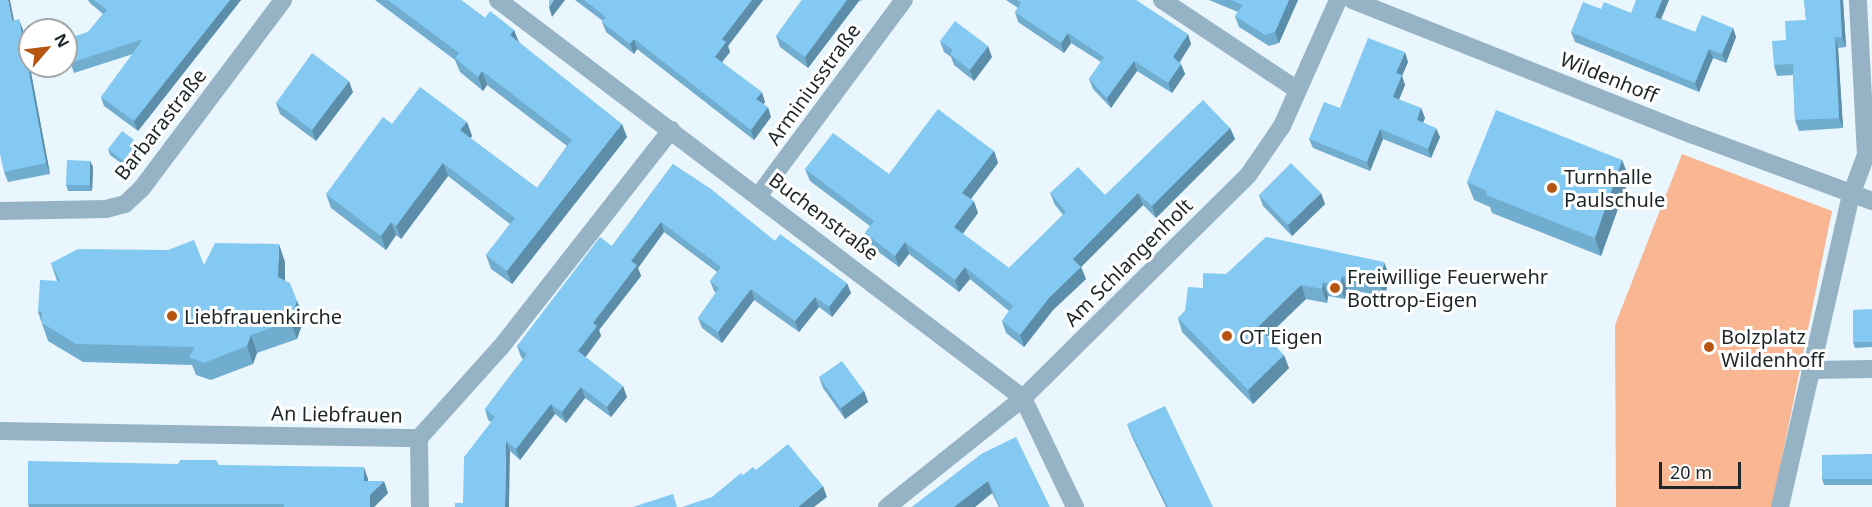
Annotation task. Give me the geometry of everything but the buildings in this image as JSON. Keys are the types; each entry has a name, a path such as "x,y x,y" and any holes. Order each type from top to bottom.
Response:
{"street":[{"name":"Barbarastraße","path":"0,211 106,209 125,204 141,188 283,0"},
{"name":"Buchenstraße","path":"498,0 759,195 1023,398 1076,507"},
{"name":"Arminiusstraße","path":"759,195 904,0"},
{"path":"1162,0 1296,89"},
{"name":"Am Schlangenholt","path":"887,507 1023,398 1249,174 1281,126 1338,0"},
{"name":"Wildenhoff","path":"1352,0 1851,195 1872,201"},
{"path":"1779,507 1851,195 1866,155 1858,0"},
{"name":"An Liebfrauen","path":"0,431 419,438 501,347 671,130"},
{"path":"1810,370 1872,369"},
{"path":"419,438 420,507"}],"shaded area":[{"name":"Bolzplatz Wildenhoff","path":"1682,154 1832,211 1772,507 1616,507 1615,325"}],"place":[{"name":"Turnhalle Paulschule","path":"1552,188"},
{"name":"Freiwillige Feuerwehr Bottrop-Eigen","path":"1335,288"},
{"name":"Liebfrauenkirche","path":"172,316"},
{"name":"OT Eigen","path":"1227,336"},
{"name":"Bolzplatz Wildenhoff","path":"1709,347"}]}
